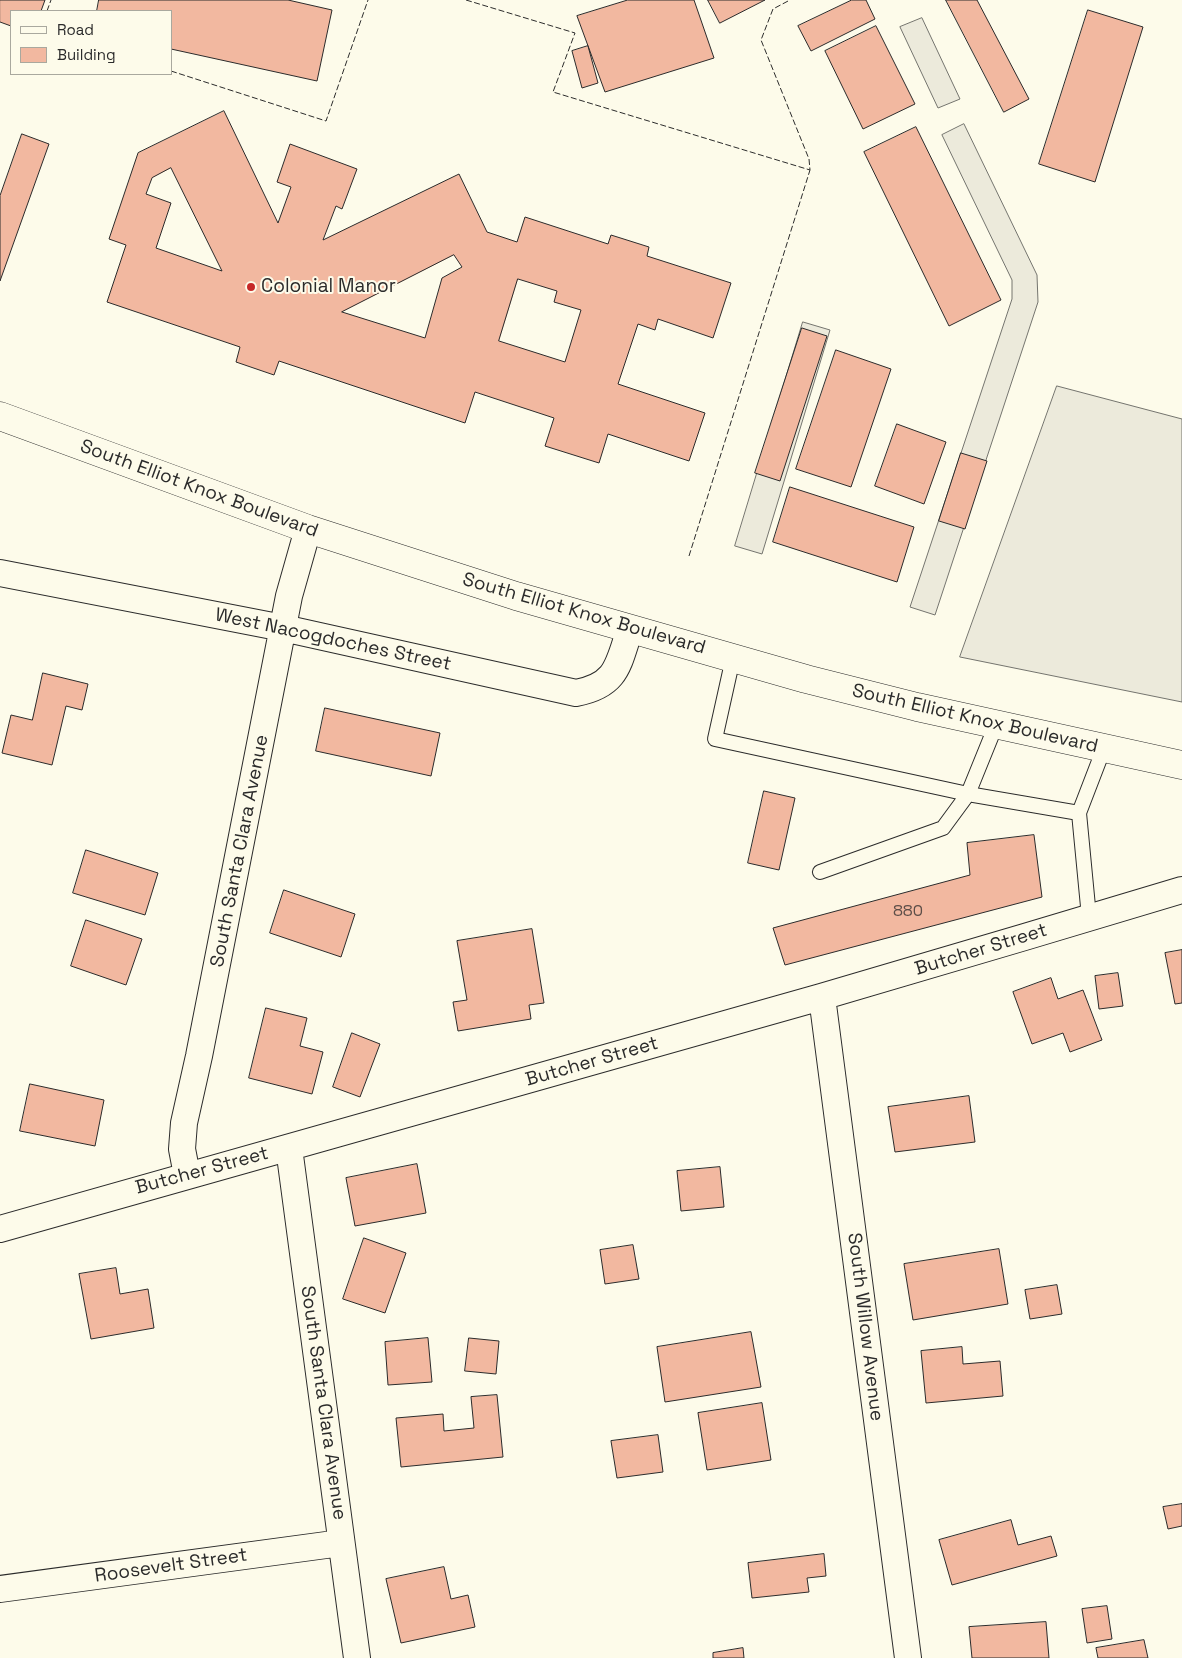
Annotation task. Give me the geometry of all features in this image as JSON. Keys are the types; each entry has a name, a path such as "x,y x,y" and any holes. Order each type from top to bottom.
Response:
{"main road":[{"name":"South Elliot Knox Boulevard","path":"0,416 308,529 516,596 806,680 996,725 1182,765"}],"street":[{"name":"South Santa Clara Avenue","path":"187,1175 182,1149 184,1123 200,1056 289,596 308,529"},
{"name":"West Nacogdoches Street","path":"0,573 283,628 576,693 590,691 606,682 617,669 630,629"},
{"name":"Butcher Street","path":"0,1229 822,997 1182,890"},
{"name":"South Willow Avenue","path":"822,997 908,1658"},
{"name":"South Santa Clara Avenue","path":"288,1148 357,1658"},
{"name":"Roosevelt Street","path":"0,1589 341,1543"}],"lane":[{"path":"733,658 715,738 968,794 1080,813"},
{"path":"820,872 943,828 968,794 996,725"},
{"path":"1089,918 1080,813 1104,748"}],"shaded area":[{"path":"922,18 960,99 938,108 900,27"},
{"path":"964,124 1037,275 1038,302 935,615 910,607 1012,299 1012,280 942,135"},
{"path":"803,322 830,330 762,554 735,546"},
{"path":"1057,386 1182,419 1182,702 960,657"}],"building":[{"path":"0,0 45,0 41,10 10,10 10,26 0,22"},
{"path":"99,0 288,0 332,10 317,81 172,49 172,10 97,10"},
{"path":"628,0 694,0 714,58 605,92 577,16"},
{"path":"708,0 765,0 720,23"},
{"path":"852,0 866,0 875,19 811,51 798,26"},
{"path":"946,0 977,0 1029,99 1004,112"},
{"path":"1088,10 1143,27 1095,182 1039,164"},
{"path":"876,26 915,104 863,129 825,51"},
{"path":"588,46 598,83 582,88 572,51"},
{"name":"Colonial Manor","path":"224,111 278,223 291,187 277,182 290,144 357,169 342,209 336,206 323,240 459,174 487,232 517,242 525,217 608,244 611,235 649,247 647,256 731,283 713,338 658,319 655,330 638,324 618,384 705,413 689,461 608,434 599,463 545,446 554,418 475,392 465,423 279,361 274,375 236,362 240,347 107,302 126,245 109,239 138,153","holes":["171,168 222,271 156,248 171,203 146,194 152,178","454,255 462,267 442,278 425,338 342,312","518,279 557,291 554,302 581,310 565,362 499,341"]},
{"path":"916,127 1001,300 949,326 864,152"},
{"path":"22,134 49,144 0,281 0,196"},
{"path":"802,328 827,336 780,481 755,473"},
{"path":"836,350 891,369 851,487 796,469"},
{"path":"897,424 946,442 924,504 875,486"},
{"path":"961,453 987,461 965,529 939,521"},
{"path":"790,487 914,527 897,582 773,542"},
{"path":"43,673 88,684 82,710 66,706 52,765 2,753 11,715 32,720"},
{"path":"325,708 440,733 431,776 316,751"},
{"path":"764,791 795,798 779,870 748,863"},
{"path":"1034,835 1042,897 785,965 773,928 970,875 967,843"},
{"path":"86,850 158,873 145,915 73,893"},
{"path":"284,890 355,914 341,957 270,933"},
{"path":"86,920 142,939 126,985 71,966"},
{"path":"532,929 544,1003 529,1005 531,1019 458,1031 453,1002 467,1000 457,941"},
{"path":"1182,950 1182,1003 1175,1004 1165,953"},
{"path":"1118,973 1123,1006 1099,1009 1095,976"},
{"path":"1051,978 1058,999 1083,990 1102,1040 1070,1052 1063,1033 1032,1044 1013,992"},
{"path":"266,1008 307,1018 300,1046 323,1052 312,1094 249,1078"},
{"path":"352,1033 380,1044 360,1097 333,1087"},
{"path":"30,1084 104,1100 95,1146 20,1131"},
{"path":"969,1096 975,1142 895,1152 888,1107"},
{"path":"417,1164 426,1213 355,1226 346,1178"},
{"path":"720,1167 724,1207 681,1211 677,1171"},
{"path":"364,1238 406,1253 385,1313 343,1299"},
{"path":"633,1245 639,1279 605,1284 600,1250"},
{"path":"999,1249 1008,1304 913,1320 904,1264"},
{"path":"116,1268 120,1294 148,1289 154,1328 91,1339 79,1274"},
{"path":"1057,1285 1062,1314 1030,1319 1025,1290"},
{"path":"751,1332 761,1387 665,1402 657,1347"},
{"path":"428,1338 432,1382 388,1385 385,1342"},
{"path":"469,1338 499,1341 496,1374 465,1371"},
{"path":"962,1347 963,1364 1000,1361 1003,1396 926,1403 921,1351"},
{"path":"497,1395 503,1457 401,1467 396,1418 443,1414 444,1431 474,1428 471,1397"},
{"path":"762,1403 771,1460 707,1470 698,1413"},
{"path":"658,1435 663,1472 617,1478 611,1441"},
{"path":"1182,1504 1182,1526 1168,1529 1163,1507"},
{"path":"1011,1520 1018,1545 1051,1536 1057,1556 952,1585 939,1540"},
{"path":"824,1554 826,1576 807,1578 809,1592 752,1598 748,1563"},
{"path":"444,1567 451,1599 468,1595 475,1627 401,1643 386,1579"},
{"path":"1107,1606 1112,1639 1087,1643 1082,1609"},
{"path":"1046,1622 1049,1658 972,1658 969,1627"},
{"path":"1144,1640 1148,1658 1098,1658 1096,1648"},
{"path":"743,1648 744,1658 713,1658 713,1653"}],"fence":[{"path":"47,10 51,0"},
{"path":"172,71 326,121 368,0"},
{"path":"466,0 575,33 553,92 810,170 809,159 761,40 773,9 790,0"},
{"path":"689,556 810,170"}],"place":[{"name":"Colonial Manor","path":"251,287"}]}
